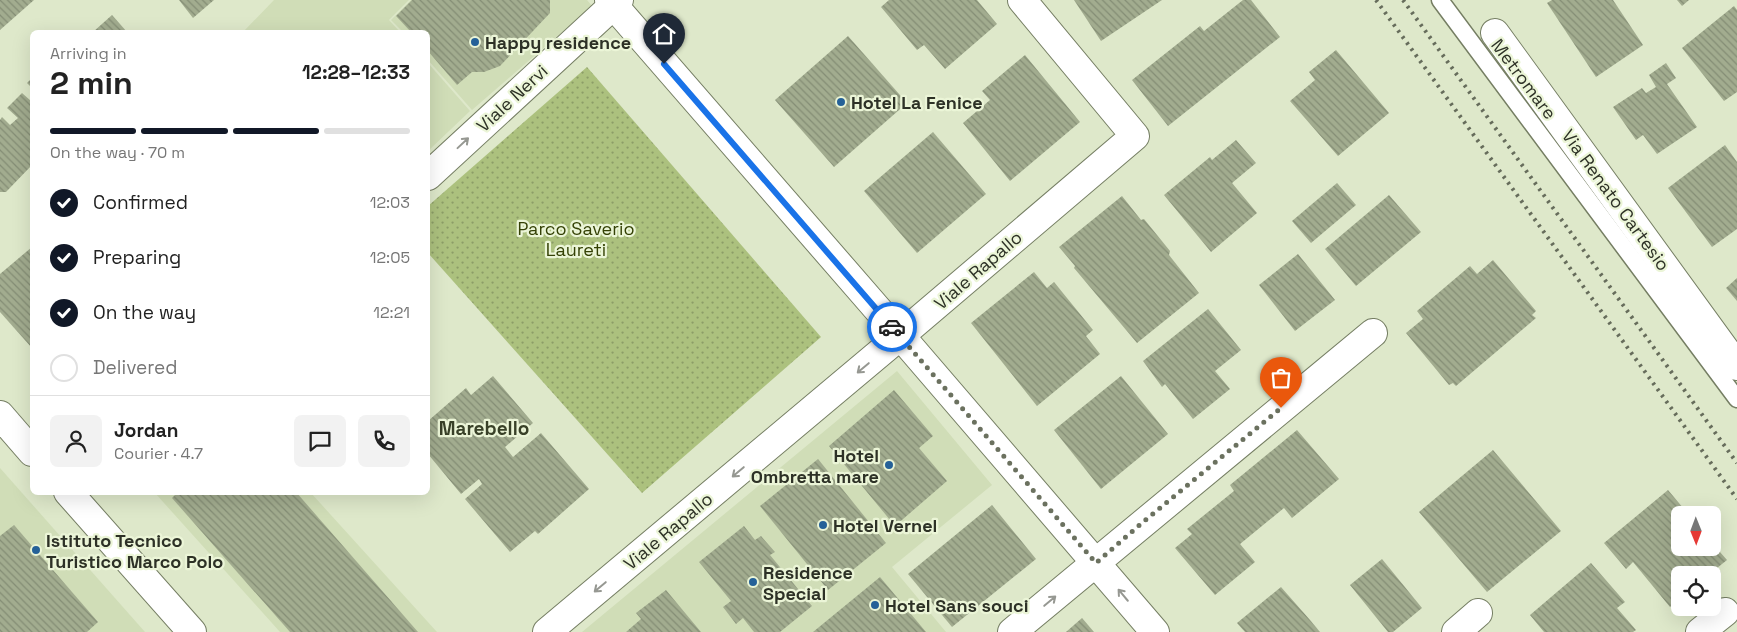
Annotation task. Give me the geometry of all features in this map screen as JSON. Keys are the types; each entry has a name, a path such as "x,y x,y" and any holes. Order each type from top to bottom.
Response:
{"street":[{"name":"Viale Rapallo","path":"546,632 900,336 1135,136 1022,0"},
{"path":"614,2 1155,632"},
{"name":"Viale Nervi","path":"430,174 614,2"},
{"name":"Via Renato Cartesio","path":"1495,34 1737,366"},
{"path":"1012,632 1373,333"},
{"path":"0,415 30,450"},
{"path":"76,495 192,632"},
{"path":"1700,632 1725,612"},
{"path":"1456,632 1478,613"}],"lane":[{"name":"Metromare","path":"1440,0 1737,399"}],"shaded area":[{"path":"274,0 409,0 389,20 398,30 245,30"},
{"name":"Happy residence","path":"411,0 587,0 592,6 472,110 430,62 430,30 401,30 391,20"},
{"path":"430,65 470,111 430,149"},
{"path":"897,371 992,485 892,567 946,632 582,632"},
{"name":"Istituto Tecnico Turistico Marco Polo","path":"0,468 145,632 0,632"},
{"path":"157,495 313,495 437,632 280,632"}],"green space":[{"name":"Parco Saverio Laureti","path":"587,67 821,337 642,493 430,255 430,204"}],"building":[{"path":"0,0 34,0 0,30"},
{"path":"179,0 214,0 193,18"},
{"name":"Happy residence","path":"412,0 550,0 550,13 500,66 484,72 472,72 457,85 430,53 430,30 409,30 396,16"},
{"path":"889,0 977,0 997,24 945,69 924,45 917,50 881,7"},
{"path":"1074,0 1162,0 1101,41"},
{"path":"1243,0 1251,0 1280,37 1168,126 1132,80 1200,26 1204,31"},
{"path":"1552,0 1613,0 1643,45 1596,77 1547,3"},
{"path":"1677,0 1689,0 1682,6"},
{"path":"1734,6 1737,10 1737,92 1724,101 1682,48"},
{"path":"112,15 125,30 95,30"},
{"name":"Hotel La Fenice","path":"848,36 907,103 834,167 775,100"},
{"path":"1336,50 1389,113 1338,156 1290,101 1315,80 1309,72"},
{"path":"1025,55 1080,122 1010,181 963,123 990,100 982,91"},
{"path":"1666,63 1676,78 1667,84 1697,127 1657,154 1643,135 1636,140 1613,107 1642,88 1646,93 1656,87 1649,75"},
{"path":"22,93 30,100 30,167 6,192 0,192 0,120 2,117 10,125 18,118 7,108"},
{"path":"933,132 986,194 917,253 864,191"},
{"path":"1236,140 1256,163 1232,183 1257,213 1211,252 1164,195 1210,157 1212,160"},
{"path":"1725,145 1737,162 1737,229 1712,247 1668,188"},
{"path":"1337,183 1356,205 1311,243 1292,221"},
{"path":"1389,195 1421,232 1356,286 1325,249"},
{"path":"1122,196 1170,251 1169,255 1199,293 1137,343 1074,268 1075,266 1059,247"},
{"path":"30,249 30,346 0,312 0,274"},
{"path":"1298,254 1335,300 1295,331 1259,285"},
{"path":"1493,260 1536,311 1532,315 1536,318 1456,386 1453,383 1449,385 1406,333 1423,319 1417,311 1470,266 1477,274"},
{"path":"1034,272 1047,288 1054,282 1093,330 1086,336 1100,354 1037,406 971,323"},
{"path":"1737,278 1737,301 1726,288"},
{"path":"1208,309 1241,350 1215,371 1230,389 1193,419 1165,384 1162,387 1143,361"},
{"path":"493,376 533,423 505,447 513,457 541,433 589,489 538,534 535,531 510,552 465,499 482,484 479,479 461,494 430,456 430,419 466,388 471,395"},
{"path":"1121,376 1168,434 1101,489 1054,430"},
{"name":"Hotel Ombretta mare","path":"894,390 933,436 919,448 947,481 895,526 829,446"},
{"path":"1297,430 1339,479 1292,518 1284,508 1240,544 1255,562 1215,595 1175,548 1192,534 1187,529 1234,491 1230,485"},
{"path":"1493,450 1561,531 1487,592 1419,512"},
{"name":"Hotel Vernel","path":"818,459 886,543 828,590 760,506"},
{"path":"1668,490 1681,506 1671,506 1671,556 1721,556 1721,553 1727,560 1720,566 1671,566 1670,607 1633,562 1626,569 1604,543"},
{"path":"175,495 299,495 418,632 290,632 172,498"},
{"path":"992,505 1036,559 952,627 908,574"},
{"path":"14,525 98,622 87,632 0,632 0,536"},
{"name":"Residence Special","path":"744,526 755,540 761,536 775,552 770,555 812,606 780,632 754,632 743,618 736,624 723,607 731,601 699,562"},
{"path":"1382,559 1422,608 1393,632 1388,632 1350,585"},
{"path":"1591,563 1625,602 1617,608 1636,630 1633,632 1544,632 1530,615"},
{"name":"Hotel Sans souci","path":"880,577 926,632 813,632"},
{"path":"1281,587 1320,632 1245,632 1237,623"},
{"path":"666,590 701,632 626,632 641,619 636,613"},
{"path":"1082,618 1094,632 1066,632"}],"railway":[{"path":"1376,0 1737,499"},
{"path":"1403,0 1737,463"}],"way so far":[{"path":"892,327 1096,563 1281,408"}],"place":[{"name":"Happy residence","path":"475,42"},
{"name":"Hotel La Fenice","path":"841,102"},
{"name":"Hotel Ombretta mare","path":"889,465"},
{"name":"Hotel Vernel","path":"823,525"},
{"name":"Istituto Tecnico Turistico Marco Polo","path":"36,550"},
{"name":"Residence Special","path":"753,582"},
{"name":"Hotel Sans souci","path":"875,605"}],"district":[{"name":"Marebello","path":"484,428"}],"route":[{"path":"664,64 892,327"}]}
